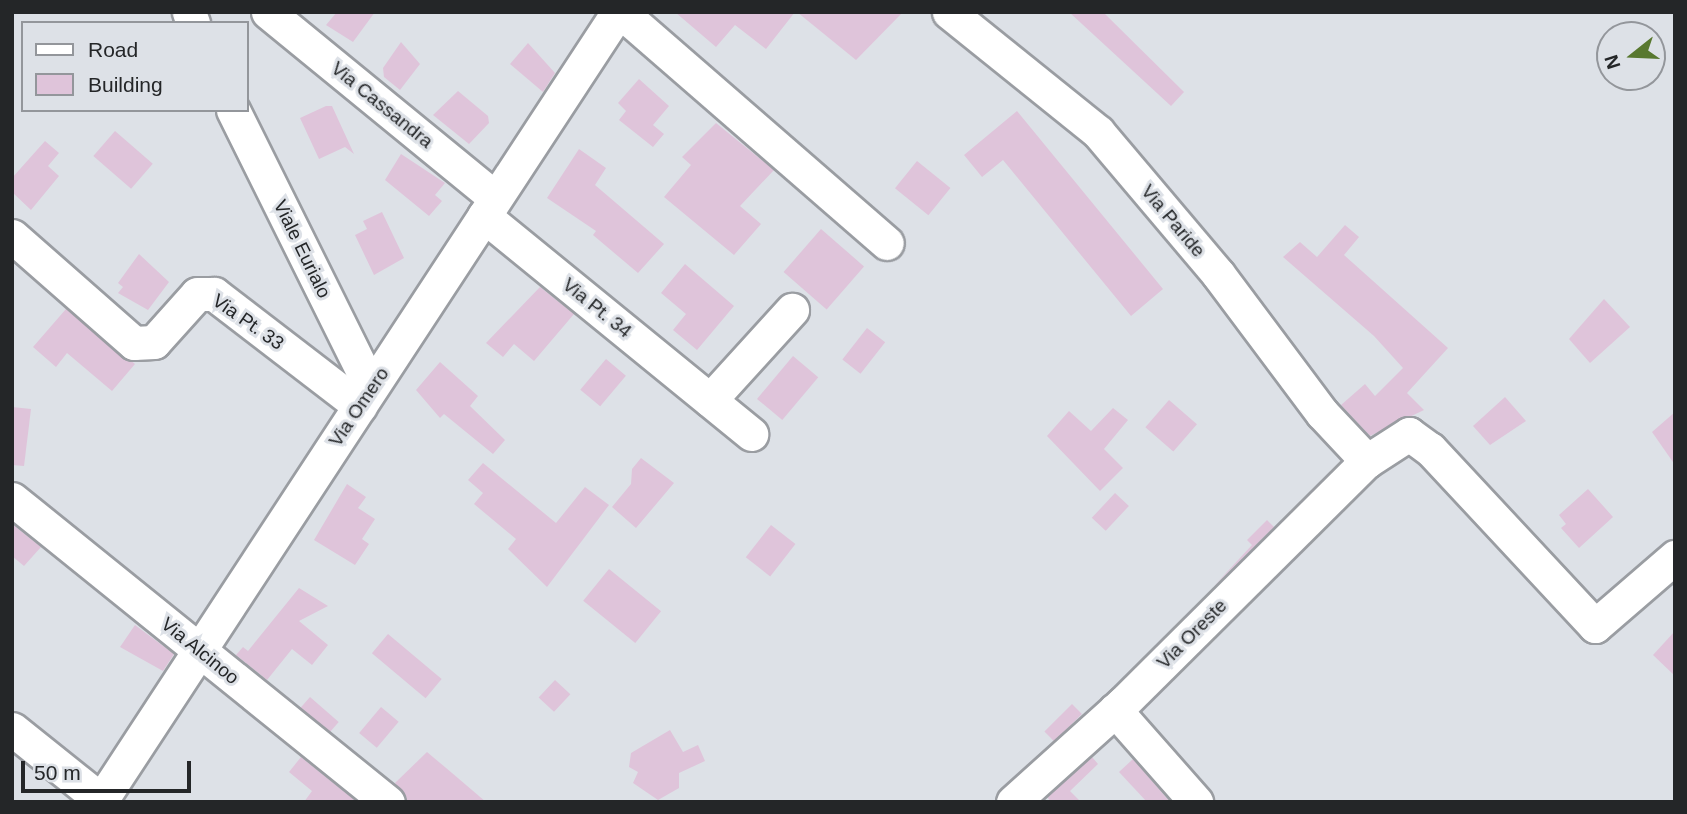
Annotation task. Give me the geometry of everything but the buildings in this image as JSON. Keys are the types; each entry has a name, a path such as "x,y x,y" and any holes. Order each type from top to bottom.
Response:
{"street":[{"name":"Via Cassandra","path":"268,12 489,207"},
{"name":"Via Omero","path":"101,801 619,12"},
{"path":"619,12 887,243"},
{"name":"Via Paride","path":"949,12 1098,132 1218,274 1322,413 1367,461"},
{"name":"Viale Eurialo","path":"234,112 365,397"},
{"name":"Via Pt. 34","path":"489,207 751,434"},
{"name":"Via Pt. 33","path":"12,236 134,343 154,342 197,294 214,293 365,397"},
{"path":"710,400 792,310"},
{"name":"Via Oreste","path":"1013,802 1115,710 1367,461 1409,434 1430,449 1595,626 1675,557"},
{"name":"Via Alcinoo","path":"12,499 388,802"},
{"path":"1115,710 1196,802"},
{"path":"12,729 101,801"}]}
